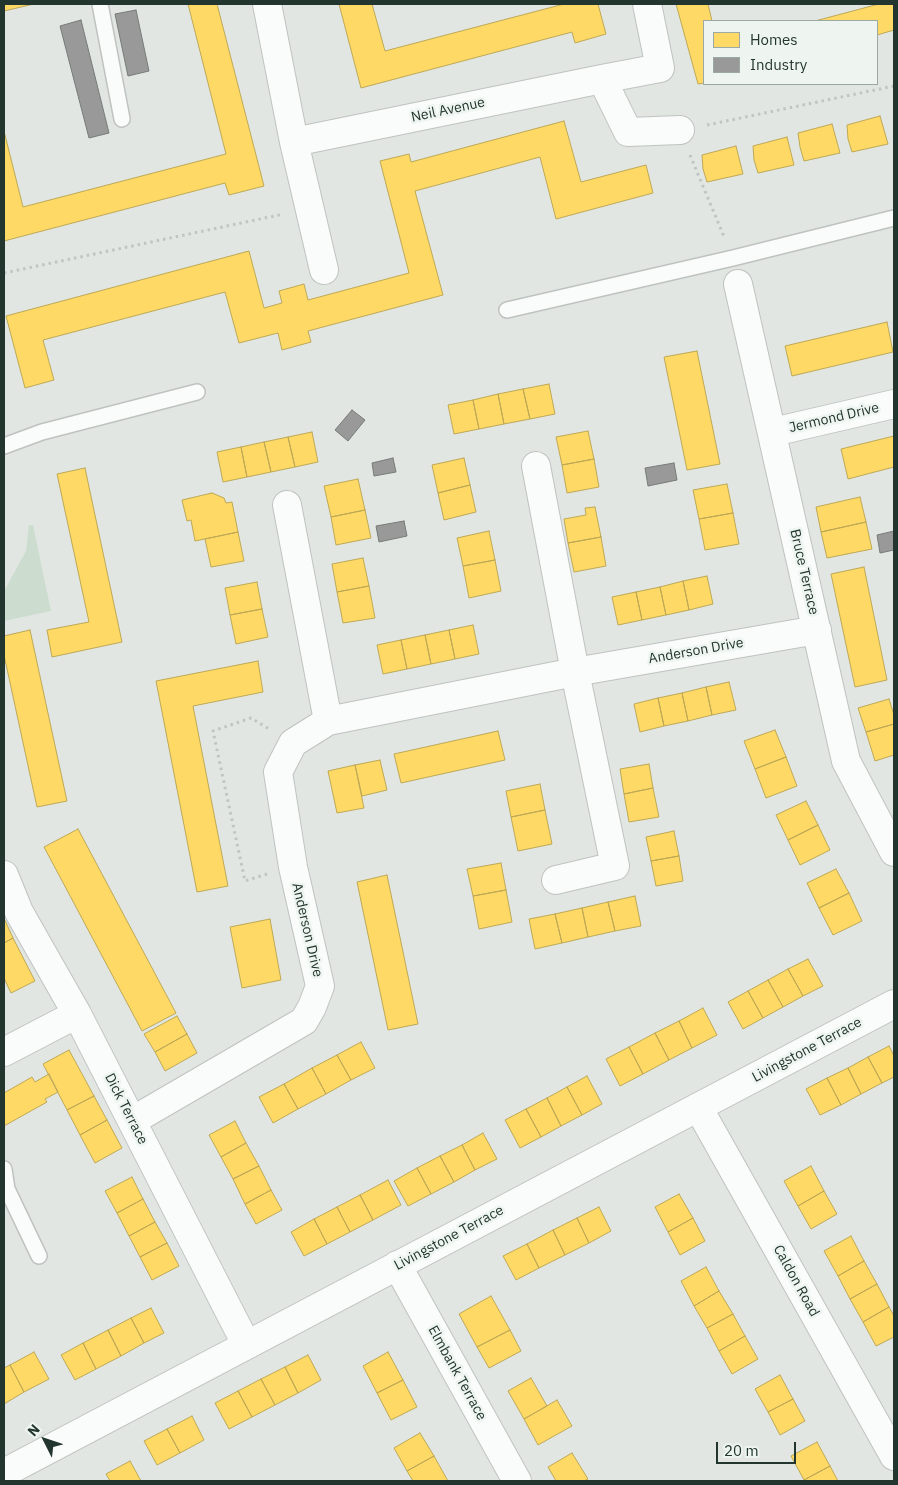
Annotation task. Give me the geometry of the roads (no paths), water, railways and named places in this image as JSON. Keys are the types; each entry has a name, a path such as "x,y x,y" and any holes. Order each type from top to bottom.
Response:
{"street":[{"path":"267,4 294,142 324,270"},
{"name":"Neil Avenue","path":"294,142 602,78 660,68 647,4"},
{"path":"602,78 628,132 680,130"},
{"name":"Bruce Terrace","path":"736,271 846,761 894,852"},
{"name":"Jermond Drive","path":"773,432 894,404"},
{"path":"536,466 575,672 615,866 556,880"},
{"path":"287,505 328,721"},
{"name":"Anderson Drive","path":"132,1121 304,1021 312,1007 320,986 292,867 278,772 292,743 328,721 575,672 817,630"},
{"name":"Dick Terrace","path":"4,875 19,912 77,1014 246,1344"},
{"name":"Livingstone Terrace","path":"4,1473 894,1004"},
{"path":"4,1052 77,1014"},
{"name":"Caldon Road","path":"698,1107 894,1456"},
{"name":"Elmbank Terrace","path":"398,1266 517,1481"}],"lane":[{"path":"100,4 122,119"},
{"path":"507,310 736,271 894,218"},
{"path":"4,446 42,432 197,392"},
{"path":"4,1169 7,1189 39,1256"}]}
